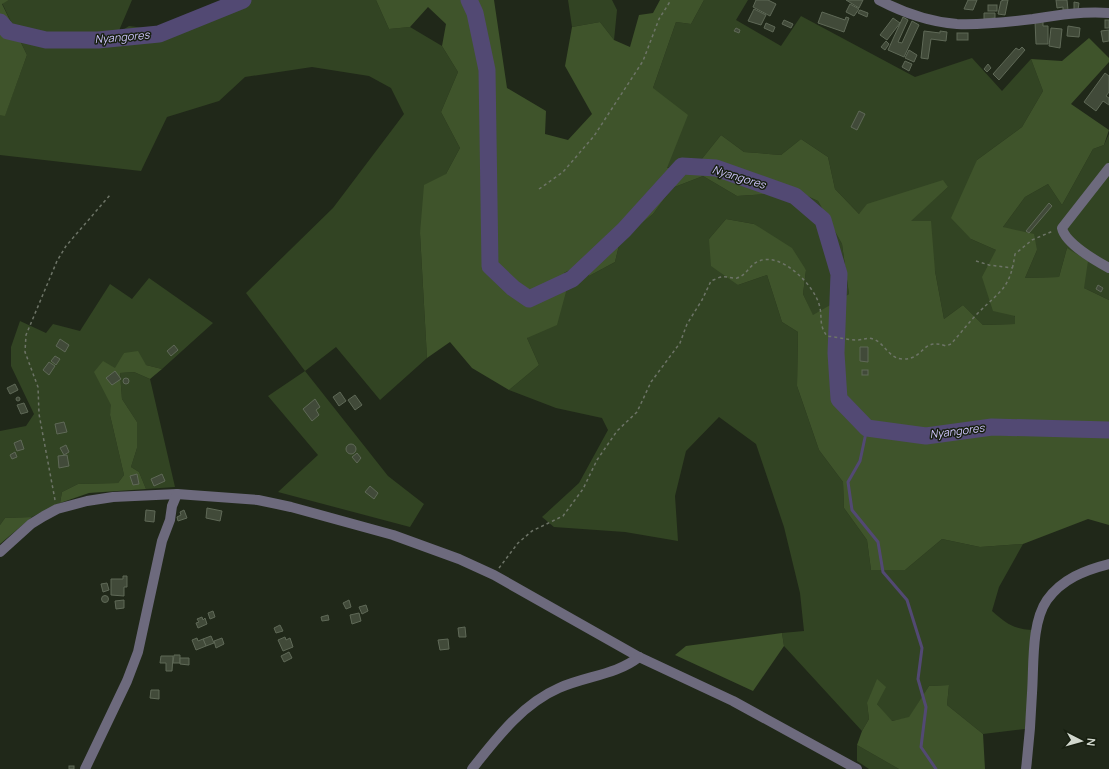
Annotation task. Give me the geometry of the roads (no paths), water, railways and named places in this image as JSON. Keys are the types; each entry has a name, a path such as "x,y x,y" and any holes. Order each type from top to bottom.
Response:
{"street":[{"path":"879,0 919,16 957,24 1022,20 1093,12 1109,13"},
{"path":"1109,168 1062,228 1064,235 1071,241 1109,268"},
{"path":"85,769 127,681 138,652 162,541 170,520 172,506 177,494"},
{"path":"0,552 31,524 57,509 87,501 113,497 177,494 258,500 291,506 393,534 459,559 494,575 639,656 733,700 857,769"},
{"path":"1026,769 1035,644 1039,619 1046,601 1070,578 1090,568 1109,564"},
{"path":"472,769 514,720 539,699 566,685 622,668 639,656"}],"waterway":[{"name":"Nyangores","path":"0,22 8,31 46,40 98,40 159,34 243,0"},
{"name":"Nyangores","path":"469,0 475,13 487,70 490,266 513,288 529,299 572,279 624,230 682,166 716,168 795,196 823,220 839,274 836,353 839,399 867,428 926,436 992,427 1109,430"},
{"path":"867,428 860,461 848,482 852,510 878,542 883,572 907,600 922,648 918,679 926,707 921,747 936,769"}]}
